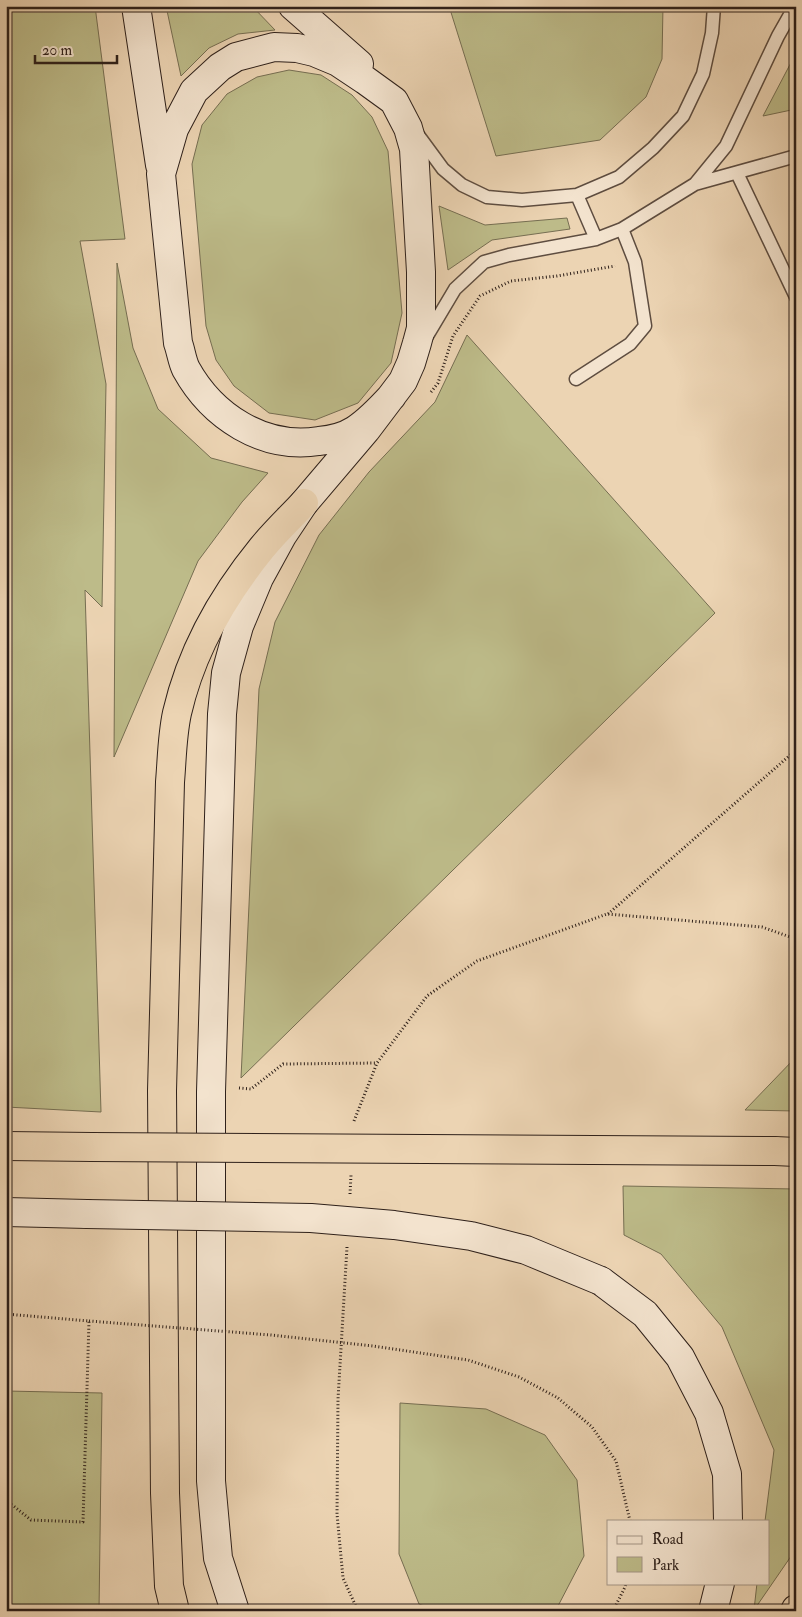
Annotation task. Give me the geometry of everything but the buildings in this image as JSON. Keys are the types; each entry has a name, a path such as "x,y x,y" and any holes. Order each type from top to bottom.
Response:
{"highway":[{"path":"175,1611 169,1586 165,1494 162,1101 170,782 173,746 177,714 190,666 214,618 239,578 263,546 304,503"},
{"path":"6,1146 785,1152"}],"main road":[{"path":"136,6 161,174 178,343 184,366 200,390 222,414 248,430 275,440 303,444 332,439 354,430 375,414 392,396"},
{"path":"234,1611 218,1558 211,1481 211,1092 222,714 226,673 239,626 259,578 304,503 366,430 403,381 412,363 421,328 421,272 414,149 408,128 394,101 373,76 293,6"},
{"path":"161,174 174,129 194,91 220,66 236,57 255,51 274,47 297,48 314,52 338,62 394,101"},
{"path":"6,1212 311,1218 394,1225 471,1236 526,1250 601,1281 645,1314 680,1357 708,1413 727,1474 728,1520"},
{"path":"713,1611 720,1584"}],"lane":[{"path":"394,101 443,169 462,186 487,197 522,200 577,194 619,177 654,148 683,116 704,74 712,33 714,6"},
{"path":"695,184 726,146 794,6"},
{"path":"412,363 455,289 484,262 509,255 596,239 622,229 695,184 796,156"},
{"path":"737,173 796,296"},
{"path":"577,194 596,239"},
{"path":"576,379 630,344 644,326 636,262 622,229"}],"path":[{"path":"426,398 438,383 453,336 480,296 511,281 557,276 636,262"},
{"path":"354,1128 355,1118 377,1062 427,996 477,961 607,914 796,750"},
{"path":"607,914 762,927 796,939"},
{"path":"234,1088 251,1088 283,1064 377,1062"},
{"path":"350,1196 352,1167"},
{"path":"347,1244 338,1399 337,1514 343,1578 358,1611"},
{"path":"6,1314 271,1334 468,1360 519,1377 558,1398 592,1427 616,1462 630,1520"},
{"path":"6,1500 31,1520 83,1522 89,1321"},
{"path":"613,1611 626,1584"}],"green space":[{"path":"6,6 95,6 125,239 80,241 106,384 102,607 85,590 101,1112 6,1107"},
{"path":"166,6 252,6 275,30 238,34 209,48 181,76"},
{"path":"449,6 663,6 662,59 646,97 600,140 496,156"},
{"path":"796,53 796,109 763,116"},
{"path":"289,70 321,75 352,95 372,117 388,151 402,313 391,363 358,403 315,420 269,413 234,386 216,360 206,326 192,164 202,125 227,94 257,77"},
{"path":"439,206 485,225 567,218 570,229 492,240 448,270"},
{"path":"117,263 133,348 158,409 211,458 268,473 242,502 198,561 114,757"},
{"path":"467,335 715,613 241,1078 259,689 275,622 319,535 369,472 435,402"},
{"path":"796,1057 796,1111 745,1110"},
{"path":"623,1186 796,1189 796,1549 754,1610 757,1584 770,1584 770,1520 765,1520 774,1450 722,1327 661,1254 624,1235"},
{"path":"6,1391 102,1393 99,1611 6,1611"},
{"path":"400,1403 486,1409 545,1435 577,1480 584,1556 558,1606 540,1611 437,1611 419,1604 399,1554"}]}
